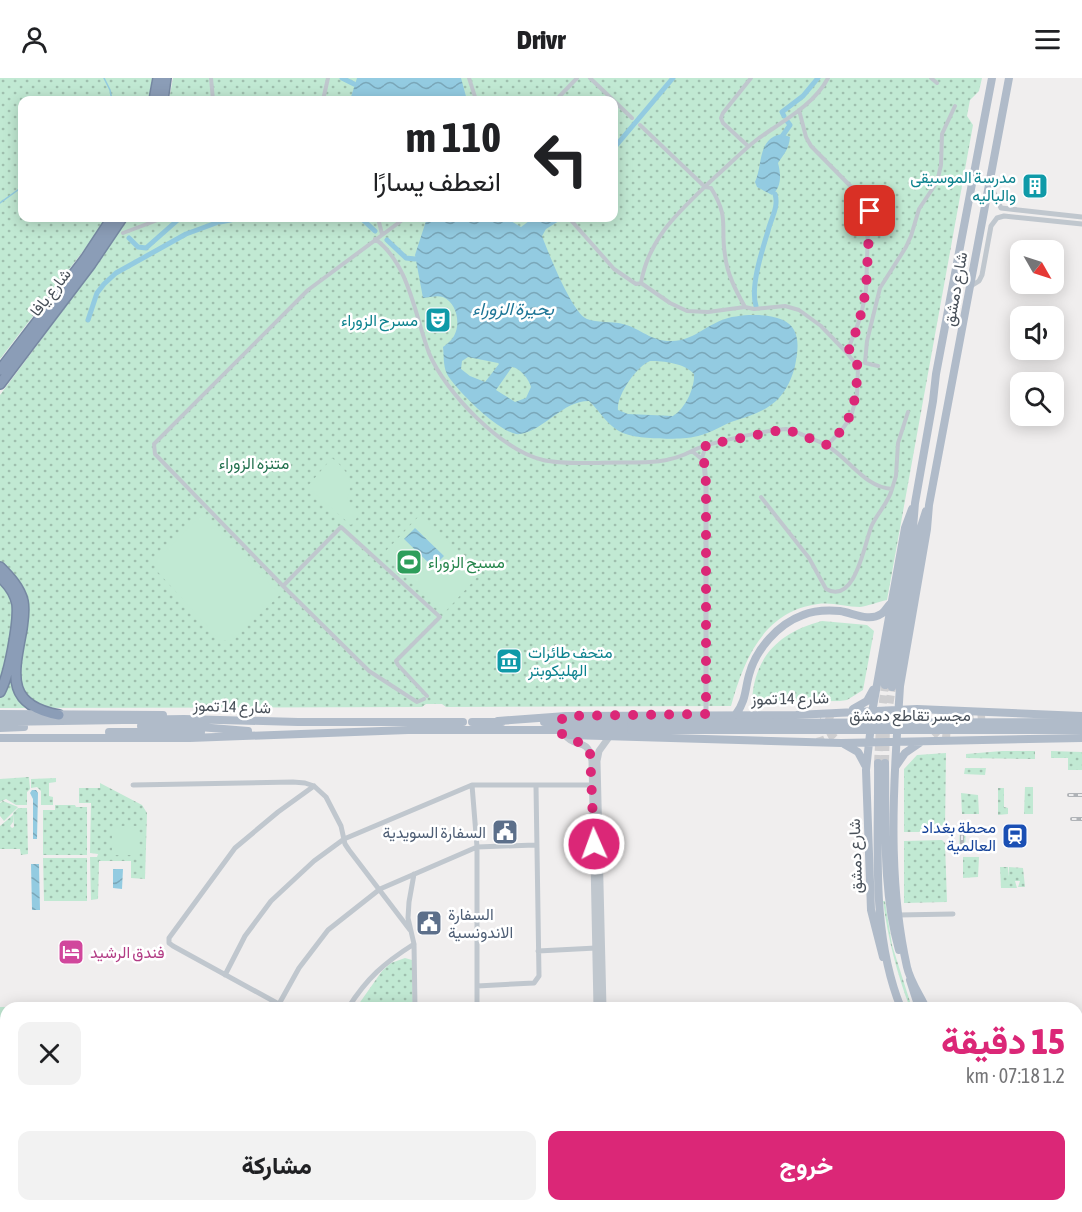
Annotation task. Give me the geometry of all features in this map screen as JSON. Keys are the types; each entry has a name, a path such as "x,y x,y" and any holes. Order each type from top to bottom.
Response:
{"highway":[{"path":"155,96 158,78"},
{"path":"164,96 166,78"},
{"name":"شارع يافا","path":"0,370 85,259 109,222"},
{"name":"شارع يافا","path":"0,384 91,264 119,222"},
{"path":"0,567 17,586 24,602 24,617 15,668 19,693 33,708 59,715"},
{"path":"0,577 10,588 16,602 18,617 6,681 0,692"}],"main road":[{"name":"شارع دمشق","path":"888,686 936,374 992,78"},
{"name":"شارع دمشق","path":"872,714 888,686 929,517 929,505 1009,78"},
{"path":"963,236 971,243 980,238"},
{"path":"959,259 967,254 973,258 975,265"},
{"path":"933,401 935,416 945,419"},
{"name":"شارع دمشق","path":"898,714 888,686 890,604 905,528 915,503"},
{"path":"736,714 744,701 749,675 757,656 769,640 785,625 803,615 825,610 842,611 866,617 877,616 890,604"},
{"path":"849,711 888,686 917,709"},
{"name":"شارع 14 تموز","path":"498,726 566,716 796,715 849,711 898,714 917,709 1082,716"},
{"path":"0,714 146,714 184,719"},
{"path":"561,729 566,716"},
{"name":"شارع 14 تموز","path":"0,722 184,719 408,726 498,726 611,734 841,742 870,738 922,741 1082,738"},
{"name":"شارع 14 تموز","path":"0,738 190,738 467,722 561,729 631,727"},
{"name":"مجسر تقاطع دمشق","path":"631,727 1082,722"},
{"name":"شارع 14 تموز","path":"0,728 187,726 273,734"},
{"name":"شارع 14 تموز","path":"611,734 631,727"},
{"name":"مجسر تقاطع دمشق","path":"631,727 1082,730"},
{"path":"0,733 273,734"},
{"name":"شارع دمشق","path":"870,738 866,770 871,910 879,945 899,1002"},
{"name":"شارع دمشق","path":"896,738 894,772 896,890 908,971"},
{"path":"894,772 905,753 922,741"},
{"path":"841,742 858,752 866,770"},
{"name":"شارع دمشق","path":"889,975 880,909 882,763 888,897 894,932 900,954 923,1002"},
{"path":"908,971 916,1002"}],"street":[{"path":"211,78 213,96"},
{"path":"324,96 328,78"},
{"path":"469,78 475,96"},
{"path":"560,96 577,78"},
{"path":"590,78 609,96"},
{"path":"748,146 723,123 721,118 751,78"},
{"path":"641,283 659,235 675,215 748,146 799,110 818,93 828,78"},
{"path":"932,78 937,82"},
{"path":"618,105 632,118"},
{"path":"865,363 867,341 880,288 911,236 921,205 937,182 941,165 942,134 955,106"},
{"path":"799,110 806,137 811,146 871,207 866,290 861,316 849,347 849,355"},
{"path":"640,125 705,187 711,188 723,211 727,266 735,288 746,307"},
{"path":"990,184 999,206 1015,214 1082,224"},
{"path":"971,286 982,275 992,223 1000,216 1015,214 1082,217"},
{"path":"123,233 152,222"},
{"path":"379,222 382,235"},
{"path":"284,586 341,527 440,617 396,661 425,697 417,702 369,671 284,586 155,454 154,444 308,290 400,222"},
{"path":"573,222 614,269 636,284 641,283 670,303 687,311 708,312 746,307 754,309 782,306 799,310 821,326 858,367 857,394 851,417 842,431 827,445"},
{"path":"375,239 388,250 398,266 414,302 438,373 473,414 510,443 544,460 580,463 654,463 674,460 706,445 786,429 827,445 866,478 878,486 892,489"},
{"path":"858,367 865,363 878,366"},
{"path":"761,497 799,544 826,589 830,592 838,591 847,586 855,577 871,527 890,496 896,476 898,443 908,412"},
{"path":"706,445 703,460 706,486 706,714"},
{"path":"692,451 703,460"},
{"path":"561,729 568,740 584,744 592,760 597,1002"},
{"path":"603,1002 597,760 599,751 611,734"},
{"path":"133,785 293,782 314,786 326,797 349,850 410,930"},
{"path":"225,975 245,936 271,901 314,861 344,839 472,785 592,785"},
{"path":"472,785 477,847 477,1002"},
{"path":"275,1002 173,946 169,943 169,938 235,848 270,818 314,786"},
{"path":"477,986 534,983 539,976 535,845 536,786"},
{"path":"280,1002 299,968 328,930 380,889 477,847 535,845"},
{"path":"414,874 409,903 410,930 414,944 415,1002"},
{"path":"898,915 953,914"},
{"path":"352,1002 369,977 414,944"},
{"path":"538,951 596,948"}],"green space":[{"path":"0,78 152,78 150,96 18,96 18,222 104,222 0,359"},
{"name":"متنزه الزوراء","path":"173,78 982,78 979,91 970,100 967,116 973,125 887,600 860,607 818,604 799,608 783,616 759,640 750,655 742,671 731,706 446,707 442,704 426,704 422,707 0,708 0,395 95,267 125,222 618,222 618,96 170,96"},
{"path":"332,458 346,472 350,481 347,500 361,513 351,525 307,487"},
{"path":"204,513 280,595 231,641 220,640 156,570 156,560"},
{"name":"مسبح الزوراء","path":"420,515 481,573 444,613 383,554"},
{"path":"822,621 867,625 874,631 863,690 847,700 840,701 752,702 758,671 772,648 794,632"},
{"path":"1035,751 1035,759 966,758 966,754"},
{"path":"1051,751 1082,752 1082,770 1068,770 1068,758 1051,758"},
{"path":"946,753 945,830 942,832 904,832 904,769 917,755"},
{"path":"965,768 986,768 985,775 964,774"},
{"path":"29,777 30,789 27,792 27,805 16,805 6,799 0,802 0,779"},
{"path":"56,778 56,782 49,783 49,796 53,797 53,805 41,805 41,791 37,787 31,788 31,779"},
{"path":"100,783 142,805 147,813 145,879 131,878 131,861 99,861 98,899 91,900 90,857 97,857 98,854 90,853 91,803 79,803 79,788 100,788"},
{"path":"1025,787 1033,787 1033,814 1024,814"},
{"path":"998,788 1004,788 1004,807 1008,808 1008,814 998,815"},
{"path":"961,793 978,795 979,814 962,814"},
{"path":"3,801 18,807 4,821 0,816 0,803"},
{"path":"55,805 87,807 87,855 43,855 43,810 55,810"},
{"path":"18,808 27,808 28,854 21,855 20,849 0,849 0,826 13,815 13,822 10,826 14,827 13,813"},
{"path":"960,824 966,824 965,850 959,850"},
{"path":"112,826 139,826 139,855 112,855"},
{"path":"942,840 945,843 947,902 904,903 904,841"},
{"path":"963,857 979,857 978,877 963,878"},
{"path":"43,858 87,858 87,901 44,901"},
{"path":"1000,867 1008,867 1009,877 1009,867 1023,868 1025,887 1018,887 1020,881 1015,881 1017,888 1001,888"},
{"path":"883,901 885,901 892,945 910,1002 908,1002 897,969 888,929"},
{"path":"405,958 412,960 413,1002 360,1002 382,971 391,963"}],"water":[{"path":"357,78 461,78 466,96 351,96"},
{"path":"782,134 790,137 786,151 778,163 780,180 778,188 772,195 757,187 755,182 765,146 768,141"},
{"name":"بحيرة الزوراء","path":"426,222 513,222 521,227 528,222 557,222 546,229 542,236 574,306 587,319 623,324 653,337 673,341 686,339 730,318 761,315 781,319 789,324 796,334 797,357 789,383 779,398 768,407 698,436 659,438 626,434 610,424 589,401 579,402 562,410 529,431 520,434 512,433 480,411 447,374 443,347 452,339 456,331 456,314 452,304 443,297 423,298 415,255","holes":["468,357 498,363 485,382 470,376 461,369 462,361","650,361 673,363 685,367 694,374 688,398 673,416 628,414 618,410 620,397 624,390 639,369","512,367 524,374 531,387 526,398 515,402 496,390"]},
{"path":"415,528 444,556 433,567 404,539"},
{"path":"32,790 38,793 37,839 33,839 33,799 30,793"},
{"path":"31,864 39,864 40,910 32,910"},
{"path":"113,869 123,869 122,889 113,888"}],"waterway":[{"path":"104,78 111,96"},
{"path":"342,78 354,84"},
{"path":"618,143 673,78"},
{"path":"784,116 782,112 803,96 818,78"},
{"path":"783,135 790,125 787,121"},
{"path":"0,203 18,190"},
{"path":"756,306 754,289 775,208 775,194"},
{"path":"129,238 138,247 146,248 175,222"},
{"path":"365,222 375,231"},
{"path":"88,320 97,293 116,273 186,234 216,223"},
{"path":"387,240 406,258 415,259"}],"tunnel":[{"path":"878,763 885,685"},
{"path":"885,763 886,726 892,687"},
{"path":"817,742 833,735 836,728 835,719 821,715"},
{"path":"950,738 940,737 934,731 938,718 985,715"}],"railway":[{"path":"1069,795 1082,795"},
{"path":"1072,819 1082,819"},
{"path":"962,824 962,849"}],"place":[{"name":"مدرسة الموسيقى والباليه","path":"1035,186"},
{"name":"مسرح الزوراء","path":"438,320"},
{"name":"مسبح الزوراء","path":"409,562"},
{"name":"متحف طائرات الهليكوبتر","path":"509,661"},
{"name":"السفارة السويدية","path":"505,832"},
{"name":"محطة بغداد العالمية","path":"1015,836"},
{"name":"السفارة الاندونسية","path":"429,923"},
{"name":"فندق الرشيد","path":"71,952"}],"route":[{"path":"594,844 590,752 584,744 566,738 559,730 558,722 566,716 706,714 706,486 705,465 702,458 706,445 786,429 827,445 848,423 857,394 858,367 849,355 849,350 861,316 866,290 870,211"}]}
